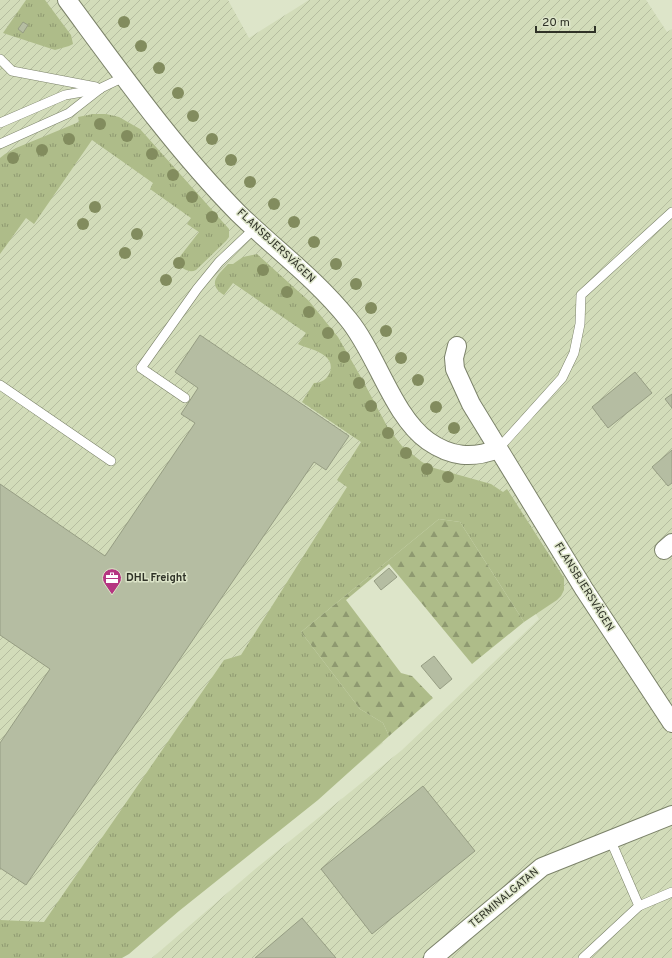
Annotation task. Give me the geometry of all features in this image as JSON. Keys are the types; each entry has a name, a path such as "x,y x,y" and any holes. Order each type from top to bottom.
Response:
{"street":[{"name":"FLANSBJERSVÄGEN","path":"67,0 151,114 200,172 255,228 329,296 350,321 369,351 391,394 408,421 427,440 449,453 470,456 485,454 498,449"},
{"name":"FLANSBJERSVÄGEN","path":"457,346 454,358 455,369 460,383 471,404 588,594 672,723"},
{"name":"TERMINALGATAN","path":"433,958 542,867 672,815"}],"lane":[{"path":"0,59 12,71 101,88"},
{"path":"0,144 69,113 101,88 124,77"},
{"path":"0,123 65,95 101,88"},
{"path":"498,449 562,378 574,353 580,324 581,296 672,212"},
{"path":"184,398 141,368 197,289 219,262 255,228"},
{"path":"0,386 111,462"},
{"path":"610,839 639,906"},
{"path":"583,958 639,906 672,892"}],"shaded area":[{"path":"0,0 228,0 249,38 309,0 646,0 667,32 672,29 672,958 152,958 254,870 402,750 539,619 459,494 294,632 383,743 296,817 244,858 176,906 0,943"}],"green space":[{"path":"26,0 45,0 71,35 73,44 55,50 3,33"},
{"path":"93,114 106,114 119,117 140,129 229,229 229,237 226,241 196,270 188,271 175,263 199,232 187,224 191,218 150,189 153,183 92,140 34,224 26,218 0,254 0,158 16,148 79,122 78,117"},
{"path":"257,254 309,301 338,337 388,428 402,446 422,462 434,468 491,484 503,492 507,489 564,578 564,590 557,600 524,622 460,522 439,519 301,632 360,709 383,723 389,736 318,800 179,911 129,954 122,958 0,958 0,920 44,922 224,660 241,655 347,487 337,480 361,442 302,402 314,383 324,380 330,373 331,368 329,360 319,352 298,344 306,333 233,283 224,295 216,287 215,284 217,276 228,264 233,264 243,257"},
{"path":"439,519 460,522 524,622 472,664 389,564 346,600 401,673 412,676 433,698 389,736 383,723 360,709 301,632"}],"building":[{"path":"23,22 28,25 23,33 18,29"},
{"name":"DHL Freight","path":"200,335 349,436 326,470 314,462 26,885 0,868 0,743 50,669 0,635 0,484 105,556 195,423 181,414 198,388 175,372"},
{"path":"635,372 652,393 608,428 592,407"},
{"path":"672,394 672,408 665,399"},
{"path":"672,450 672,483 668,486 652,467"},
{"path":"389,568 397,577 381,590 374,581"},
{"path":"434,656 452,679 440,689 421,666"},
{"path":"423,786 475,851 372,934 321,869"},
{"path":"302,918 336,958 255,958"}],"place":[{"name":"DHL Freight","path":"112,595"}]}
